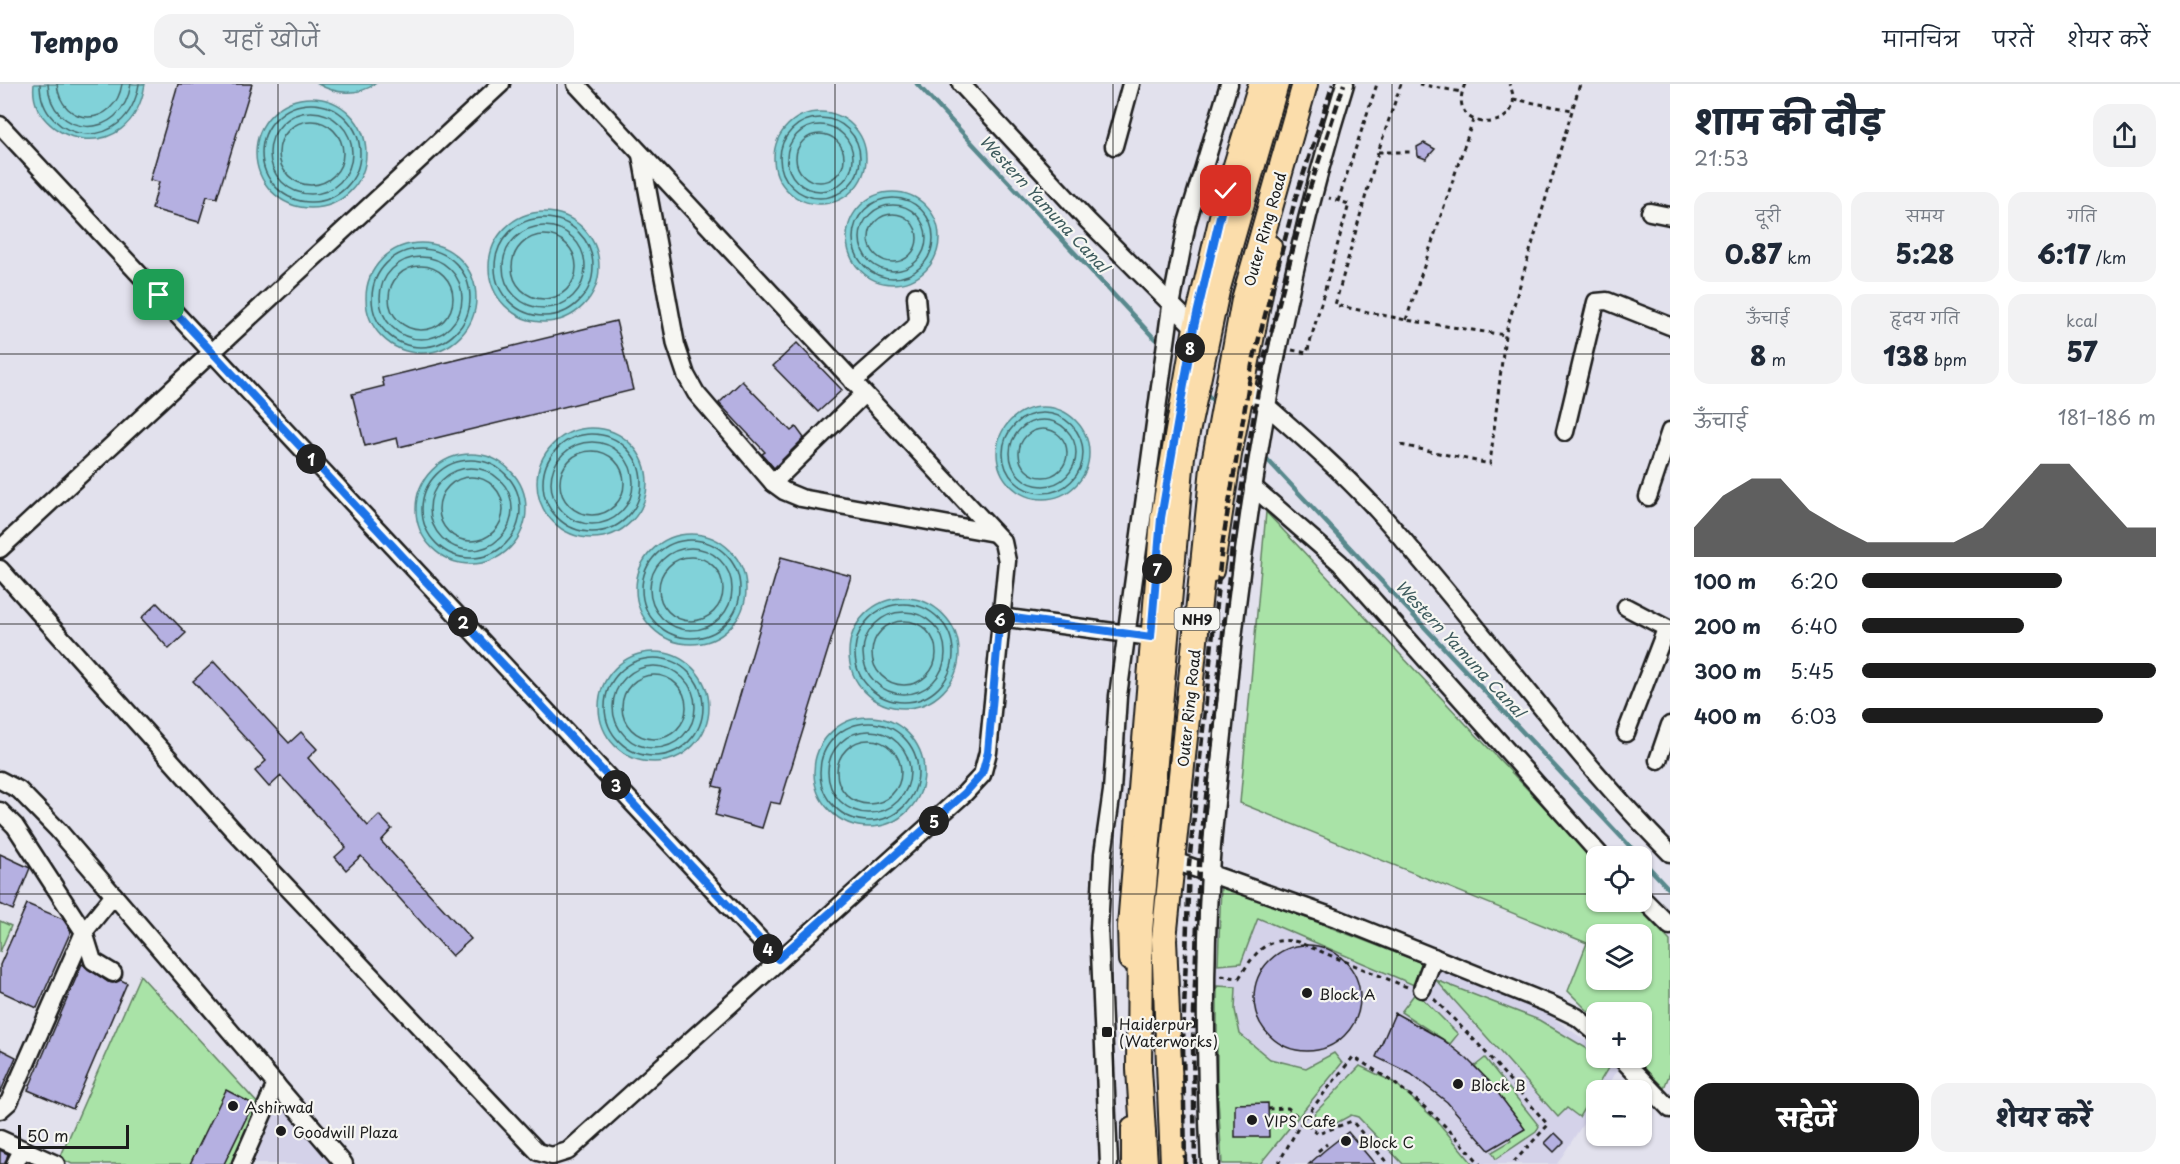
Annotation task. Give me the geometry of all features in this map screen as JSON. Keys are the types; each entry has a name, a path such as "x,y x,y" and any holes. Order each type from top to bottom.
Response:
{"highway":[{"name":"Outer Ring Road","path":"1145,1164 1139,1069 1140,931 1182,456 1217,291 1276,84"},
{"name":"Outer Ring Road","path":"1173,1164 1164,939 1213,468 1244,300 1305,84"}],"main road":[{"path":"1132,1164 1128,926 1161,518 1194,327 1226,191 1259,84"},
{"name":"Outer Ring Road","path":"1179,1164 1174,979 1182,827 1214,566 1266,264 1302,122 1314,84"}],"street":[{"path":"0,549 501,84"},
{"path":"0,569 233,830 538,1152 552,1156 568,1151 778,959 965,793 982,774 988,752 1007,551 1003,542 576,84"},
{"path":"961,84 1171,306 1194,327"},
{"path":"1114,146 1131,84"},
{"path":"1109,1164 1099,928 1102,854 1112,791 1126,634 1171,306 1187,223 1229,84"},
{"path":"1210,1164 1205,1081 1210,874 1230,656 1253,487 1297,257 1320,162 1345,84"},
{"path":"0,125 778,959"},
{"path":"641,154 676,345 686,375 696,393 773,483 784,491 801,498 994,534"},
{"path":"1650,212 1670,216"},
{"path":"773,483 915,327 918,320 916,296"},
{"path":"1565,432 1596,302 1607,301 1670,327"},
{"path":"1245,387 1304,437 1378,512 1619,802 1670,853"},
{"path":"1648,497 1670,430"},
{"path":"1253,487 1340,563 1592,846"},
{"path":"1626,607 1668,629 1626,733"},
{"path":"1000,616 1151,637"},
{"path":"1658,760 1670,725"},
{"path":"0,780 19,790 58,830 345,1164"},
{"path":"0,811 15,826 84,932 93,961 113,973"},
{"path":"1180,863 1336,918 1434,957 1552,1005 1576,1017 1586,1025"},
{"path":"0,1110 9,1102 84,932 114,895"},
{"path":"1652,908 1670,926"},
{"path":"1422,989 1434,957"},
{"path":"1631,1068 1670,1109"},
{"path":"241,1164 276,1084"},
{"path":"0,1139 19,1157 56,1164"}],"path":[{"path":"1338,201 1377,84"},
{"path":"1401,84 1378,152 1335,305 1406,320 1505,335"},
{"path":"1419,84 1461,92"},
{"path":"1465,84 1461,92 1463,108 1473,120 1491,123 1499,121 1511,108 1513,99 1509,84"},
{"path":"1401,445 1490,464 1505,335 1580,84"},
{"path":"1513,99 1572,110"},
{"path":"1406,320 1473,120"},
{"path":"1378,152 1413,152"},
{"path":"1307,353 1349,204"},
{"path":"1208,975 1239,978 1256,952 1284,939 1298,942 1387,980 1422,989 1481,1047 1548,1125 1512,1164"},
{"path":"1278,1164 1302,1121 1353,1057 1389,1077 1416,1097 1448,1126 1480,1164"},
{"path":"1268,1109 1288,1108 1318,1134 1352,1121 1388,1164"},
{"path":"1318,1151 1324,1149 1327,1143"}],"shaded area":[{"path":"1214,879 1533,1004 1586,1041 1586,1068 1619,1068 1611,1080 1586,1080 1586,1119 1557,1164 1216,1164 1212,1063"},
{"name":"Goodwill Plaza","path":"274,1099 334,1164 244,1164"}],"green space":[{"path":"1266,512 1586,851 1586,912 1642,912 1670,941 1670,1073 1664,1088 1644,1068 1652,1068 1652,1002 1586,1002 1586,1009 1568,991 1586,946 1586,990 1652,990 1652,924 1586,924 1586,943 1240,803"},
{"path":"1221,885 1422,963 1414,985 1258,918 1241,963 1218,965"},
{"path":"0,921 11,926 0,952"},
{"path":"140,975 259,1105 232,1164 72,1164 60,1158"},
{"path":"1436,980 1539,1020 1586,1048 1586,1068 1608,1068 1601,1080 1586,1080 1586,1105 1579,1117 1567,1108 1558,1117"},
{"path":"1217,986 1236,987 1235,1010 1240,1034 1270,1059 1306,1068 1334,1053 1342,1063 1260,1164 1222,1164 1217,1082"},
{"path":"1416,992 1458,1034 1450,1044 1401,1012"},
{"path":"1485,1058 1539,1126 1536,1132 1496,1159 1492,1152 1511,1141 1508,1134 1522,1124 1475,1066"},
{"path":"1360,1066 1395,1083 1437,1121 1473,1164 1403,1164 1358,1117 1351,1115 1331,1126 1313,1115"}],"water":[{"path":"34,84 145,84 136,112 121,129 102,138 82,139 62,133 46,121 36,104"},
{"path":"318,84 375,84 354,92 339,92"},
{"path":"311,98 332,102 350,114 362,132 366,153 362,174 350,192 332,204 311,208 290,204 272,192 260,174 256,153 260,132 272,114 290,102"},
{"path":"820,112 838,115 853,125 863,140 866,158 863,176 853,191 838,201 820,204 802,201 787,191 777,176 774,158 777,140 787,125 802,115"},
{"path":"893,192 911,195 926,205 936,220 939,238 936,256 926,271 911,281 893,284 875,281 860,271 850,256 847,238 850,220 860,205 875,195"},
{"path":"544,212 565,216 583,228 595,246 599,267 595,288 583,306 565,318 544,322 523,318 505,306 493,288 489,267 493,246 505,228 523,216"},
{"path":"421,243 442,247 460,259 472,277 476,298 472,319 460,337 442,349 421,353 400,349 382,337 370,319 366,298 370,277 382,259 400,247"},
{"path":"1043,407 1061,410 1076,420 1086,435 1089,453 1086,471 1076,486 1061,496 1043,499 1025,496 1010,486 1000,471 997,453 1000,435 1010,420 1025,410"},
{"path":"592,428 613,432 631,444 643,462 647,483 643,504 631,522 613,534 592,538 571,534 553,522 541,504 537,483 541,462 553,444 571,432"},
{"path":"471,454 492,458 510,470 522,488 526,509 522,530 510,548 492,560 471,564 450,560 432,548 420,530 416,509 420,488 432,470 450,458"},
{"path":"691,534 712,538 730,550 742,568 746,589 742,610 730,628 712,640 691,644 670,640 652,628 640,610 636,589 640,568 652,550 670,538"},
{"path":"904,598 925,602 943,614 955,632 959,653 955,674 943,692 925,704 904,708 883,704 865,692 853,674 849,653 853,632 865,614 883,602"},
{"path":"654,652 675,656 693,668 705,686 709,707 705,728 693,746 675,758 654,762 633,758 615,746 603,728 599,707 603,686 615,668 633,656"},
{"path":"869,717 890,721 908,733 920,751 924,772 920,793 908,811 890,823 869,827 848,823 830,811 818,793 814,772 818,751 830,733 848,721"}],"building":[{"path":"178,84 252,84 217,198 207,196 199,222 152,209 159,182 150,180"},
{"path":"1424,143 1435,149 1426,159 1418,156 1417,147"},
{"path":"616,321 633,390 399,447 397,438 365,446 352,394 384,386 382,378"},
{"path":"797,343 842,390 818,412 773,366"},
{"path":"742,381 791,431 796,427 804,438 774,468 762,454 765,452 719,403"},
{"path":"781,557 851,576 780,804 770,802 762,828 715,815 722,788 713,786"},
{"path":"157,603 186,633 169,649 141,618"},
{"path":"214,662 289,743 301,732 317,749 308,758 368,826 379,815 392,829 381,841 471,939 452,956 361,856 346,870 335,857 346,847 281,776 269,787 255,771 266,761 193,681"},
{"path":"0,854 30,868 13,910 0,904"},
{"path":"27,904 63,919 71,931 37,1008 0,991 0,965"},
{"name":"Block A","path":"1307,945 1327,949 1345,960 1356,978 1360,998 1356,1018 1345,1036 1327,1047 1307,1051 1287,1047 1269,1036 1258,1018 1254,998 1258,978 1269,960 1287,949"},
{"path":"82,964 108,982 121,980 127,983 73,1109 28,1090"},
{"name":"Block B","path":"1395,1013 1442,1039 1466,1058 1489,1081 1525,1129 1489,1150 1447,1102 1411,1074 1376,1057"},
{"path":"0,1049 16,1057 0,1093"},
{"path":"226,1090 253,1104 224,1164 190,1164"},
{"name":"VIPS Cafe","path":"1268,1103 1269,1137 1235,1137 1235,1104"},
{"name":"Block C","path":"1348,1132 1375,1164 1309,1164 1325,1150"},
{"path":"1555,1133 1564,1142 1554,1152 1545,1143"},
{"path":"0,1150 8,1154 5,1164 0,1164"}],"waterway":[{"name":"Western Yamuna Canal","path":"917,84 1155,339"},
{"name":"Western Yamuna Canal","path":"1205,392 1217,405"},
{"name":"Western Yamuna Canal","path":"1265,457 1630,846"},
{"name":"Western Yamuna Canal","path":"1652,871 1670,890"}],"railway":[{"path":"1185,1164 1183,1043 1189,864 1222,546 1252,365 1296,197 1333,84"},
{"path":"1195,1164 1193,1043 1199,864 1232,547 1262,367 1306,200 1344,84"}],"place":[{"name":"Block A","path":"1307,993"},
{"name":"Haiderpur (Waterworks)","path":"1107,1032"},
{"name":"Block B","path":"1458,1084"},
{"name":"Ashirwad","path":"233,1106"},
{"name":"VIPS Cafe","path":"1252,1120"},
{"name":"Goodwill Plaza","path":"281,1131"},
{"name":"Block C","path":"1346,1141"}],"route":[{"path":"159,295 778,959 965,793 982,774 988,752 1000,616 1151,637 1161,518 1194,327 1226,191"}]}
